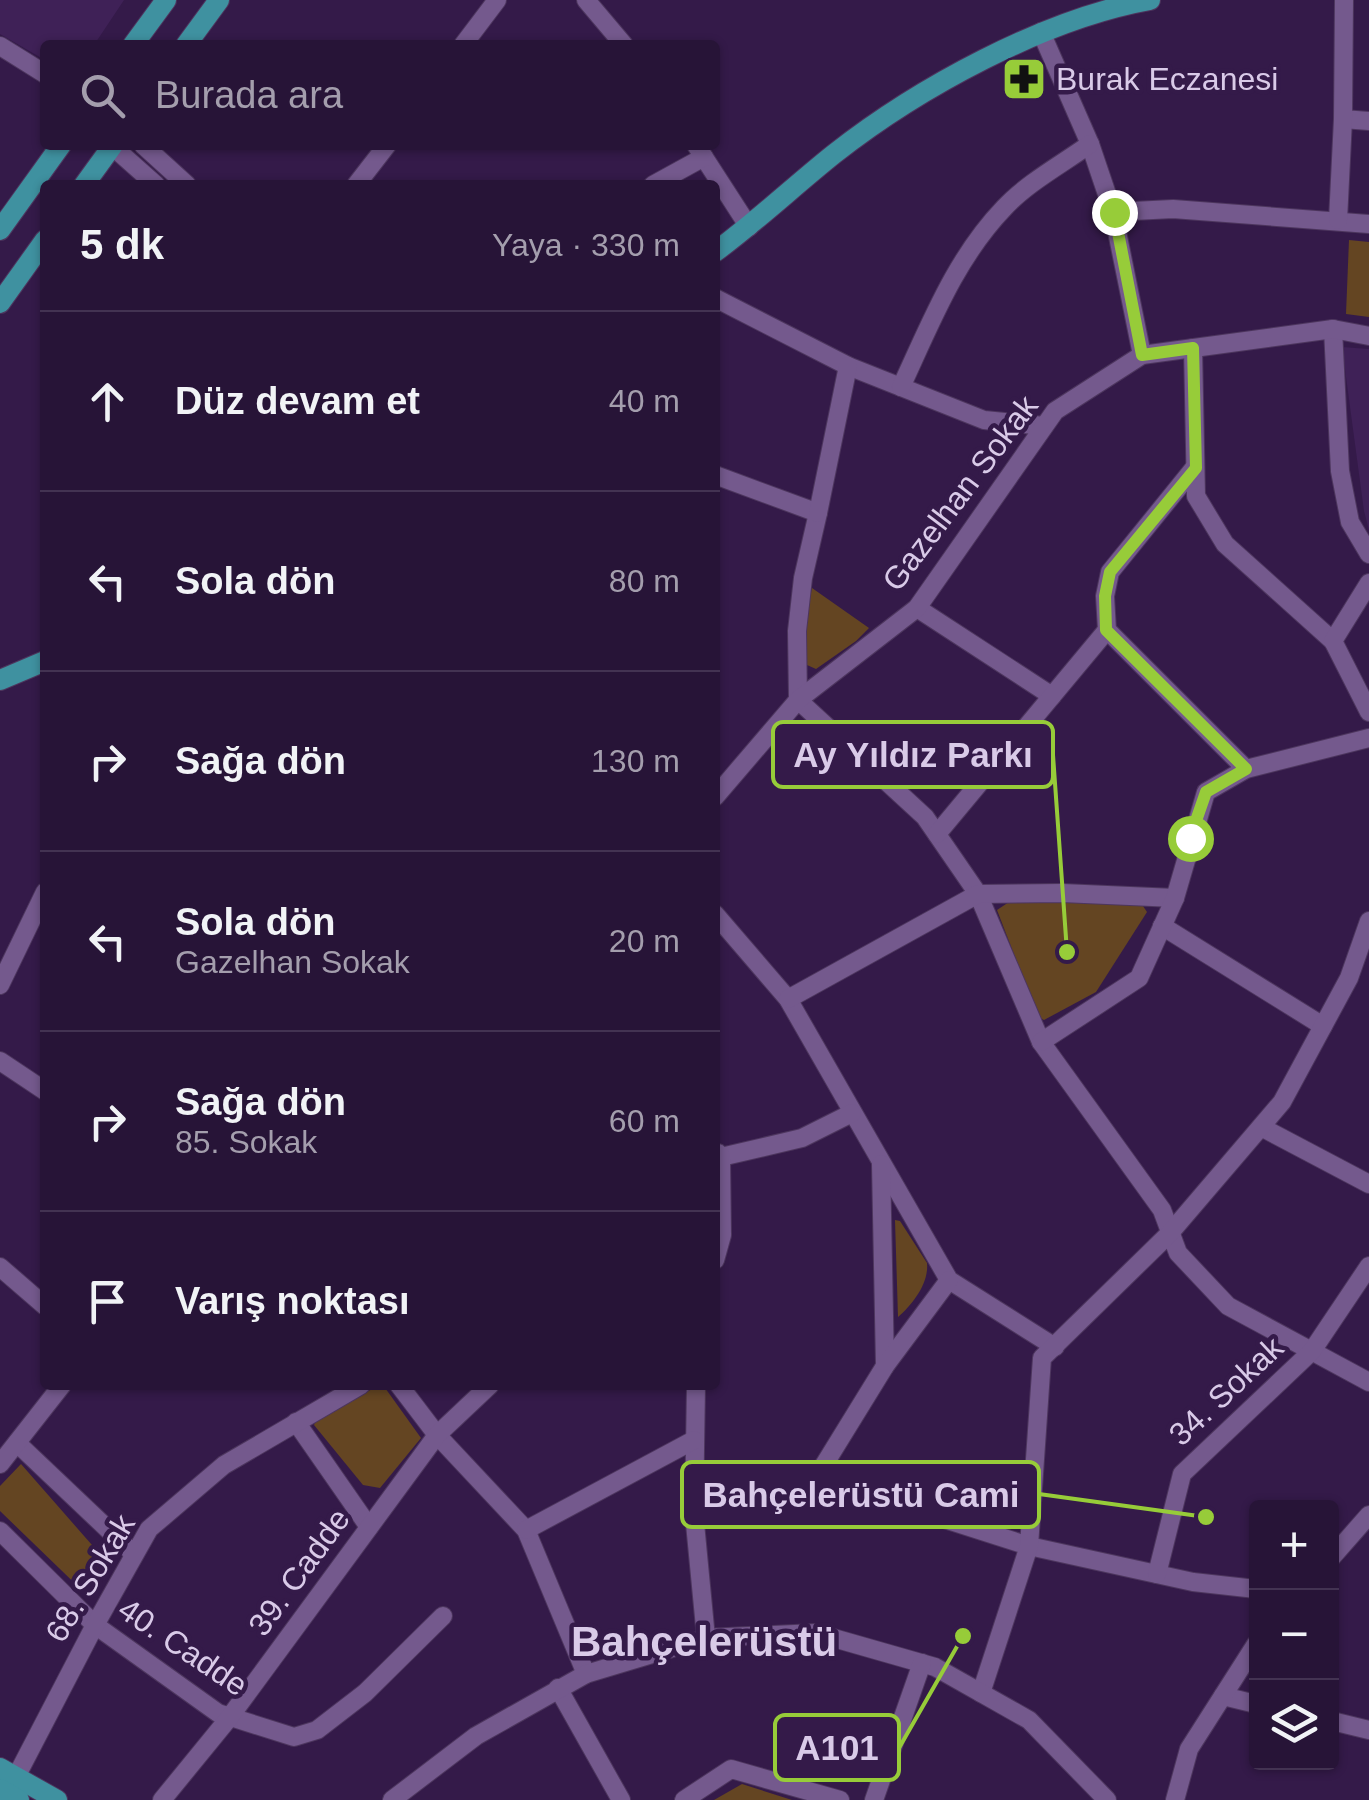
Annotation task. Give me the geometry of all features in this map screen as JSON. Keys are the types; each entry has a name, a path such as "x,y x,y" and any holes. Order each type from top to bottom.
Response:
{"main road":[{"path":"137,40 166,0"},
{"path":"190,40 219,0"},
{"path":"720,248 836,153 922,94 1041,32 1125,2 1150,0"},
{"path":"0,230 57,150"},
{"path":"88,180 109,150"},
{"path":"0,302 40,247"},
{"path":"0,680 40,663"},
{"path":"5,1778 19,1800"},
{"path":"5,1778 57,1800"}],"street":[{"path":"466,40 497,0"},
{"path":"586,0 620,40"},
{"path":"1338,220 1344,0"},
{"path":"1041,32 1090,144 1114,212 1142,355"},
{"path":"0,46 40,71"},
{"path":"1343,120 1369,121"},
{"path":"902,388 942,298 973,244 1006,206 1090,144"},
{"path":"117,150 150,180"},
{"path":"148,150 182,180"},
{"path":"360,180 383,150"},
{"path":"660,180 700,151 719,180"},
{"path":"720,182 749,227"},
{"path":"1114,212 1173,209 1369,224"},
{"path":"720,301 848,366 984,420 1044,426"},
{"path":"1333,329 1340,471 1350,522 1369,554"},
{"name":"Gazelhan Sokak","path":"720,791 798,700 917,608 1054,411 1142,355 1333,329 1369,336"},
{"path":"1193,348 1196,496 1225,544 1333,640 1369,712"},
{"path":"848,366 803,578 796,630 798,700 924,817 978,894 1041,1042 1162,1210 1178,1253 1228,1306 1369,1382"},
{"path":"936,834 1106,630 1105,596 1110,572 1196,468"},
{"path":"720,478 818,513"},
{"path":"1333,640 1369,583"},
{"path":"917,608 1052,696"},
{"path":"1106,630 1246,769"},
{"path":"1041,1042 1139,978 1175,898 1206,792 1246,769 1369,738"},
{"path":"788,999 978,894 1175,898"},
{"path":"0,984 40,902"},
{"path":"720,920 788,999 949,1280 1054,1347"},
{"path":"981,1693 1029,1546 1042,1358 1170,1233 1282,1102 1349,978 1369,921"},
{"path":"1162,926 1323,1026"},
{"path":"0,1061 40,1088"},
{"path":"720,1155 802,1138 852,1113"},
{"path":"1262,1127 1369,1184"},
{"path":"881,1158 885,1366"},
{"path":"720,1203 720,1241"},
{"name":"34. Sokak","path":"1157,1574 1182,1474 1312,1351 1369,1266"},
{"path":"0,1267 40,1302"},
{"path":"816,1478 885,1366 949,1280"},
{"path":"0,1464 58,1390"},
{"name":"68. Sokak","path":"5,1778 149,1528 224,1466 352,1390"},
{"path":"402,1390 437,1435 526,1530 586,1674"},
{"name":"39. Cadde","path":"162,1800 229,1718 437,1435 485,1390"},
{"path":"696,1390 693,1482 706,1638"},
{"path":"296,1422 369,1527"},
{"path":"526,1530 694,1440"},
{"path":"17,1444 134,1554"},
{"path":"693,1482 816,1478 1029,1546 1157,1574 1249,1588"},
{"path":"1339,1549 1369,1515"},
{"name":"40. Cadde","path":"0,1531 94,1624 229,1718 294,1737 317,1730 365,1694 443,1616"},
{"path":"392,1800 476,1736 586,1674 706,1638 816,1632 935,1666 1029,1720 1107,1800"},
{"path":"1175,1800 1189,1749 1249,1655"},
{"path":"874,1800 922,1663"},
{"path":"558,1688 622,1800"},
{"path":"1223,1696 1249,1702"},
{"path":"1339,1724 1369,1730"},
{"path":"684,1800 731,1769 840,1800"}],"shaded area":[{"path":"0,0 124,0 97,40 40,40 40,57 0,34"},
{"path":"1349,240 1369,242 1369,317 1346,314"},
{"path":"1342,347 1369,349 1369,530 1364,511"},
{"path":"812,588 869,628 816,669 807,665 803,646"},
{"path":"1009,902 1141,903 1147,912 1096,992 1044,1020 1038,1017 997,910"},
{"path":"895,1220 900,1221 927,1263 919,1293 898,1317"},
{"path":"370,1390 387,1390 421,1438 380,1488 363,1485 314,1425 318,1417"},
{"path":"21,1464 106,1561 101,1587 91,1599 0,1511 0,1486"},
{"path":"742,1784 792,1800 714,1800"}],"place":[{"name":"Burak Eczanesi","path":"1024,79"},
{"name":"Ay Yıldız Parkı","path":"1067,952"},
{"name":"Bahçelerüstü Cami","path":"1206,1517"},
{"name":"A101","path":"963,1636"}],"district":[{"name":"Bahçelerüstü","path":"704,1641"}],"route":[{"path":"1114,212 1142,355 1193,348 1196,468 1110,572 1105,596 1106,630 1246,769 1206,792 1190,838"}]}
